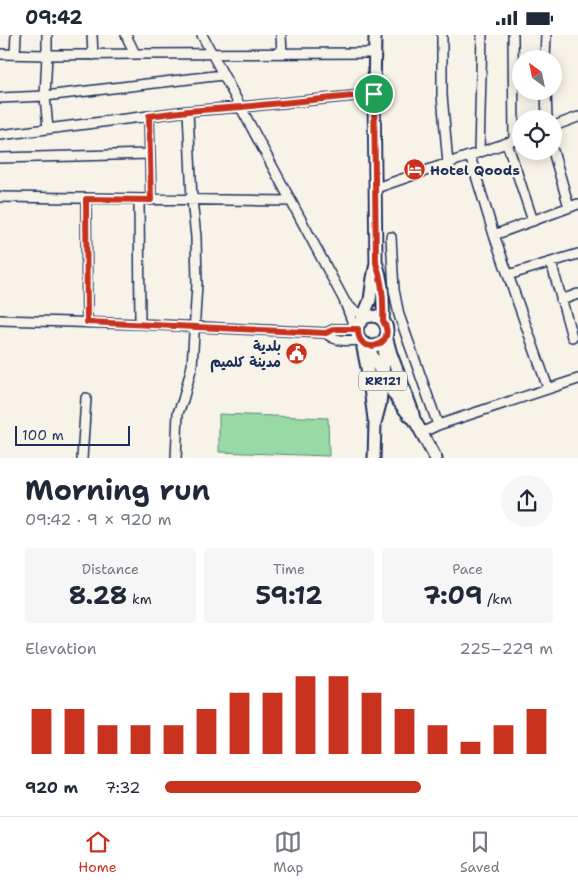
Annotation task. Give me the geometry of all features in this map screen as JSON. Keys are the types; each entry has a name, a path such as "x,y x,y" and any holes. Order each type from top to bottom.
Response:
{"main road":[{"name":"RR121","path":"375,35 376,263 370,300 358,335 363,342 375,423"},
{"name":"RR121","path":"374,458 375,423 380,404 387,328 383,321 383,291 376,263"},
{"path":"361,322 376,317 383,321"},
{"path":"363,342 371,346 376,345 381,343 385,337"},
{"path":"385,337 414,419 435,458"},
{"path":"363,342 396,397 414,419"}],"street":[{"path":"15,54 16,35"},
{"path":"47,35 45,96 48,129"},
{"path":"92,35 93,55"},
{"path":"126,35 135,54"},
{"path":"202,35 344,300 352,321 361,322"},
{"path":"281,35 282,53"},
{"path":"442,35 442,95 448,163"},
{"path":"482,35 474,154 494,235 548,388"},
{"path":"513,35 514,110"},
{"path":"545,50 546,35"},
{"path":"0,54 375,53"},
{"path":"0,98 45,96 223,75"},
{"path":"0,135 188,111 374,94"},
{"path":"176,458 178,413 192,365 197,284 188,111"},
{"path":"149,116 151,200"},
{"path":"562,123 578,117"},
{"path":"376,188 512,141"},
{"path":"0,158 150,154"},
{"path":"519,160 533,221"},
{"path":"494,235 574,206 556,160"},
{"path":"0,197 291,201"},
{"path":"86,199 87,322"},
{"path":"139,200 140,324"},
{"path":"391,237 394,290 399,315 438,425"},
{"path":"508,275 578,253"},
{"path":"551,262 572,337"},
{"path":"562,300 578,295"},
{"path":"344,300 361,322"},
{"path":"338,328 344,325 349,315"},
{"path":"0,320 140,324 326,333 361,322"},
{"path":"326,333 337,340 363,342"},
{"path":"420,433 438,425 578,379"},
{"path":"82,458 86,398"}],"green space":[{"path":"219,414 328,418 329,456 219,452"}],"place":[{"name":"Hotel Qoods","path":"414,170"},
{"name":"بلدية مدينة كلميم","path":"297,354"}],"route":[{"path":"374,94 376,263 383,291 383,321 387,331 385,339 381,343 371,346 362,342 358,335 358,329 335,329 326,333 87,322 86,199 151,200 149,116 374,94"}]}
